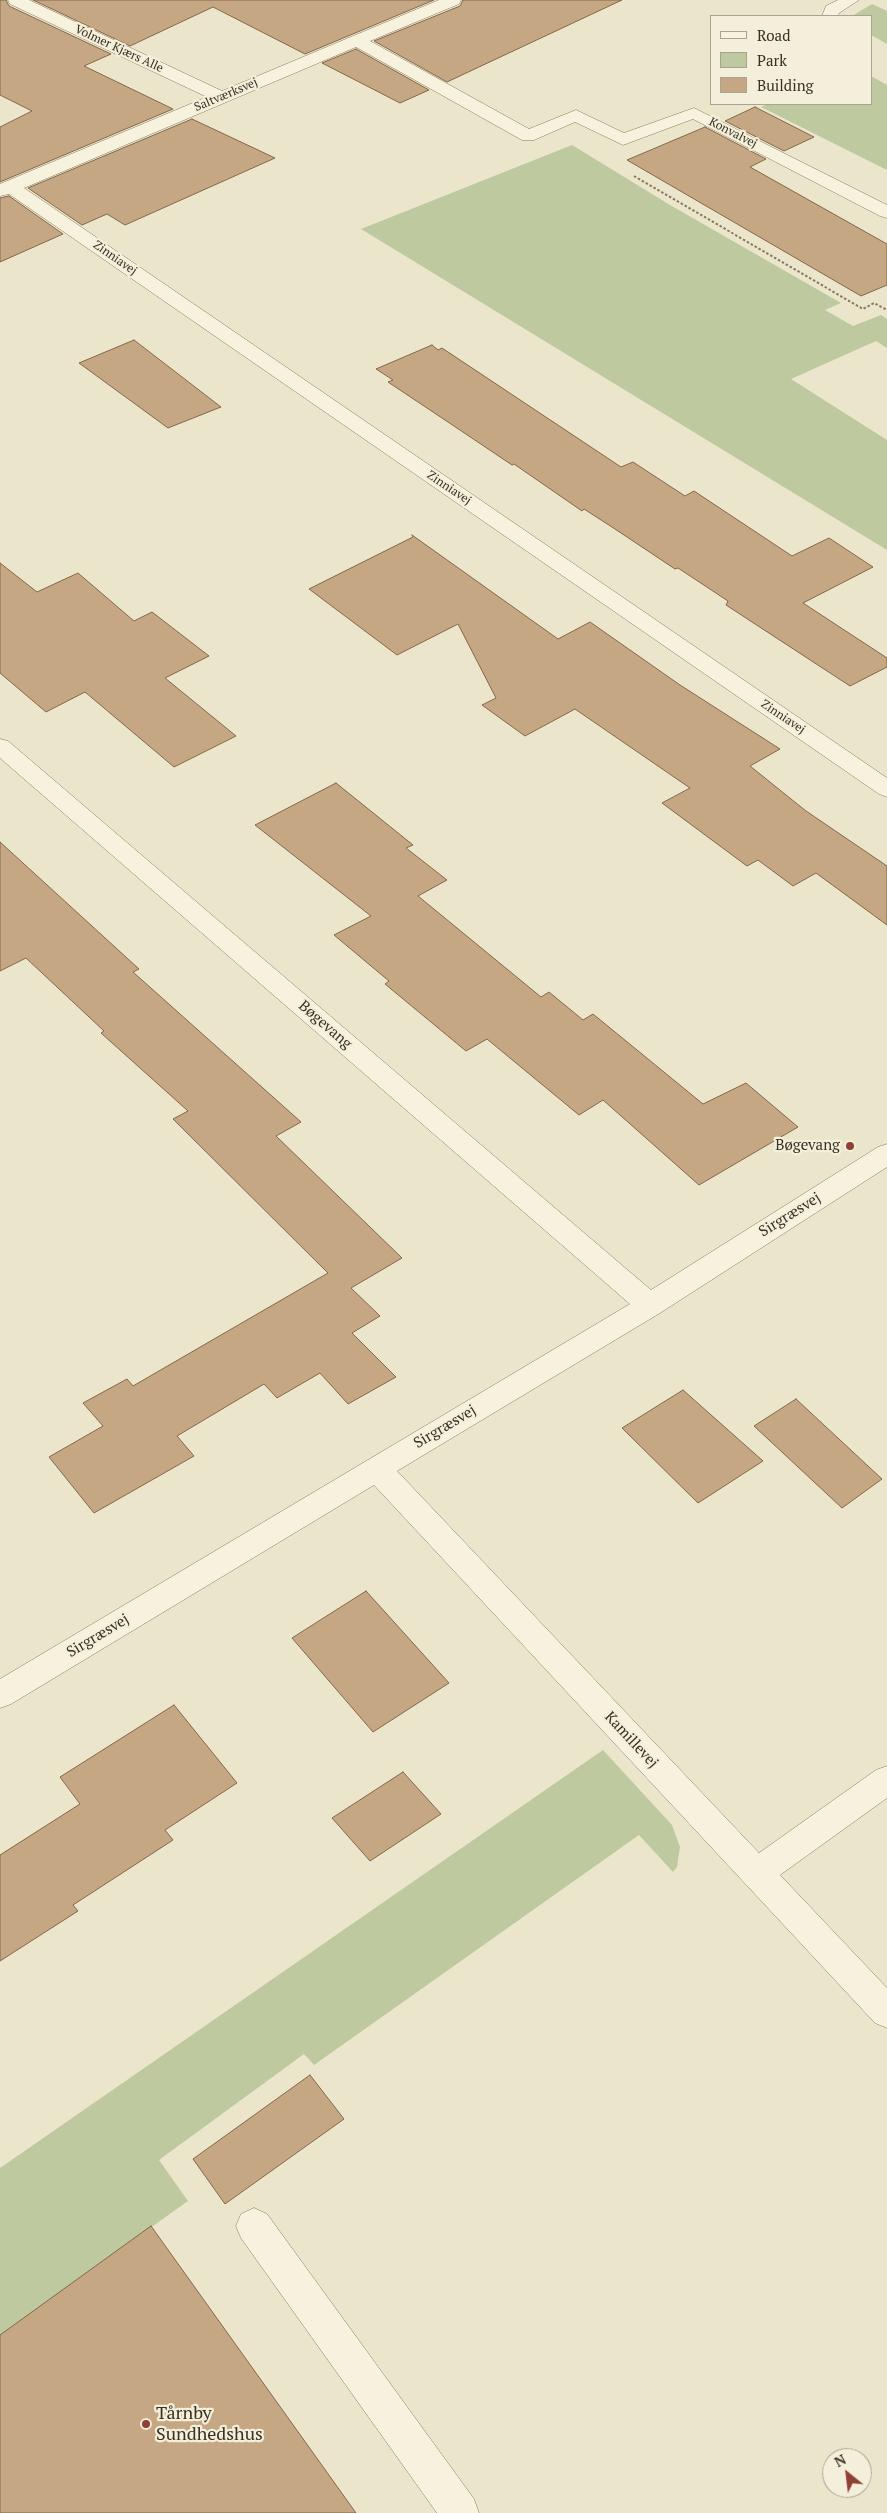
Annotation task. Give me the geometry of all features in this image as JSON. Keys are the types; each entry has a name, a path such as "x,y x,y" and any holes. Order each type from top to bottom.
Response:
{"street":[{"name":"Volmer Kjærs Alle","path":"16,0 221,97"},
{"name":"Saltværksvej","path":"6,189 453,0"},
{"path":"830,15 832,10 851,0"},
{"path":"355,40 528,136 576,115 623,140"},
{"name":"Konvalvej","path":"623,140 694,113 887,212"},
{"name":"Zinniavej","path":"6,189 887,788"},
{"name":"Bøgevang","path":"0,746 650,1305"},
{"name":"Sirgræsvej","path":"0,1695 650,1305 887,1154"},
{"name":"Kamillevej","path":"376,1468 756,1872 882,1998"},
{"path":"756,1872 887,1780"},
{"path":"254,2226 460,2513"}],"path":[{"path":"623,140 605,159 863,309 874,303 887,310"}],"green space":[{"path":"872,4 887,11 887,44 872,36 872,15 854,15"},
{"path":"872,77 887,85 887,170 761,107 766,105 872,105"},
{"path":"572,145 670,205 841,303 825,310 853,326 881,315 887,319 887,348 876,341 791,379 887,440 887,550 361,229"},
{"path":"603,1750 672,1825 680,1847 677,1867 673,1872 639,1835 314,2065 304,2054 159,2160 188,2201 0,2335 0,2168"}],"building":[{"path":"0,0 6,0 9,6 111,54 84,66 173,109 0,182 0,127 32,111 0,95"},
{"path":"33,0 434,0 305,54 213,7 130,46"},
{"path":"463,0 622,0 447,82 374,41 460,6"},
{"path":"356,49 429,90 400,103 322,63"},
{"path":"755,107 814,137 784,151 725,121"},
{"path":"192,119 275,158 125,225 107,214 82,225 28,188"},
{"path":"705,127 766,159 750,167 887,244 887,285 861,296 627,160"},
{"path":"9,196 63,234 0,262 0,198"},
{"path":"134,340 221,407 168,428 79,363"},
{"path":"432,345 438,350 442,348 621,467 633,462 685,496 694,491 792,556 829,538 873,567 803,603 887,658 887,667 850,686 726,605 728,601 678,568 675,569 584,509 582,511 514,464 512,465 388,382 393,380 376,369"},
{"path":"412,535 558,639 590,622 680,685 780,749 750,766 806,811 887,866 887,925 816,873 793,886 758,860 747,866 662,803 690,788 575,709 525,736 482,705 496,698 458,624 397,655 309,589 413,537"},
{"path":"0,563 37,592 78,573 134,621 152,612 209,656 165,678 236,736 174,767 85,692 46,712 0,673"},
{"path":"336,783 413,845 406,848 447,880 418,896 541,997 549,992 583,1020 593,1014 703,1104 746,1083 798,1127 699,1185 603,1100 579,1115 487,1039 466,1051 385,984 389,981 334,935 371,916 255,825"},
{"path":"0,842 139,969 133,972 301,1122 276,1136 402,1258 351,1288 380,1316 352,1333 396,1377 348,1404 320,1373 277,1398 264,1384 177,1436 194,1456 94,1513 49,1457 103,1426 83,1403 127,1379 133,1386 328,1273 173,1119 188,1111 101,1033 104,1031 26,958 0,971"},
{"path":"683,1390 763,1461 698,1503 622,1428"},
{"path":"796,1399 882,1479 842,1508 754,1426"},
{"path":"366,1591 449,1683 373,1732 292,1638"},
{"path":"174,1705 237,1783 165,1830 173,1840 73,1905 78,1911 0,1961 0,1855 80,1804 60,1777"},
{"path":"403,1772 441,1814 370,1861 332,1818"},
{"path":"310,2075 344,2119 225,2204 193,2159"},
{"name":"Tårnby Sundhedshus","path":"151,2226 356,2513 0,2513 0,2335"}],"place":[{"name":"Bøgevang","path":"850,1146"},
{"name":"Tårnby Sundhedshus","path":"146,2424"}]}
